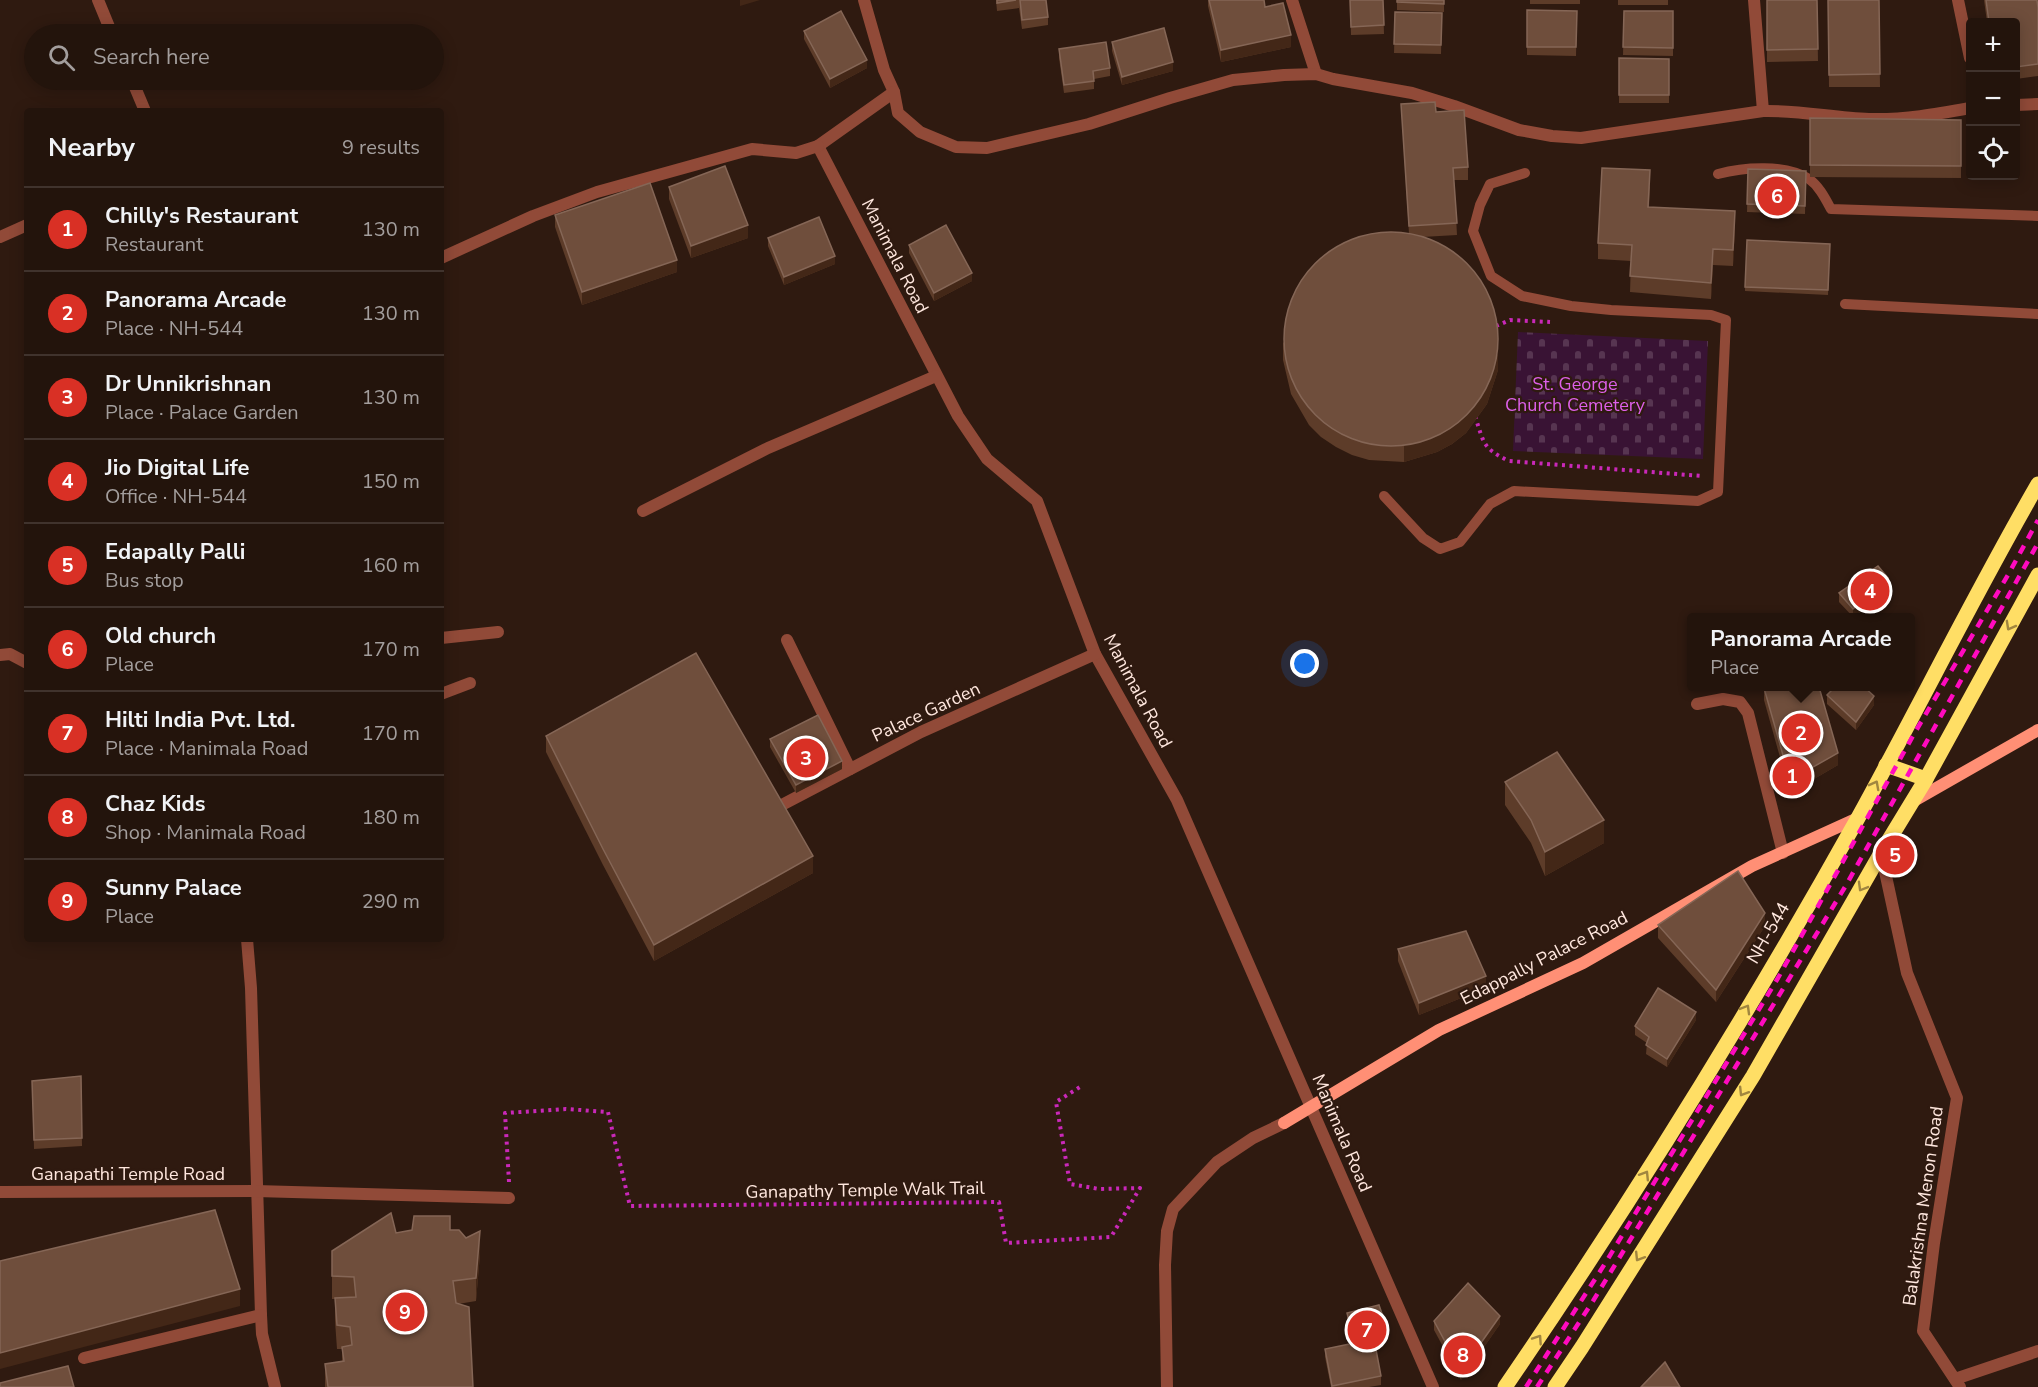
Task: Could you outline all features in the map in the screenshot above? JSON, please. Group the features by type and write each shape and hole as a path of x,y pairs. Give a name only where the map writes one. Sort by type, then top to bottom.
{"main road":[{"name":"NH-544","path":"1505,1387 1586,1269 1711,1070 1858,818 1992,563 2038,484"},
{"path":"1555,1387 1754,1076 1926,778 2038,574"},
{"path":"1886,765 1926,778"}],"street":[{"path":"98,0 108,24"},
{"path":"864,0 884,70 894,92 898,113 920,132 956,147 987,148 1089,124 1233,80 1284,75 1316,74 1412,93 1519,130 1581,138 1763,111 1788,110 1866,119 1900,120 1966,109"},
{"path":"1292,0 1316,74"},
{"path":"1754,0 1763,111"},
{"path":"1958,0 1966,36"},
{"path":"136,90 144,108"},
{"path":"444,257 533,216 597,192 752,150 796,153 818,146 894,92"},
{"path":"2020,105 2038,104"},
{"name":"Manimala Road","path":"818,146 958,416 987,459 1037,501 1095,654 1177,800 1433,1387"},
{"path":"0,237 24,226"},
{"path":"644,511 768,448 936,376"},
{"path":"444,638 498,632"},
{"path":"787,640 850,769"},
{"path":"0,655 10,654 24,661"},
{"name":"Palace Garden","path":"776,808 921,732 1095,654"},
{"path":"444,693 470,683"},
{"path":"1697,704 1723,699 1740,702 1748,713 1783,853"},
{"path":"1912,802 2038,730"},
{"name":"Edappally Palace Road","path":"1167,1387 1164,1265 1167,1231 1173,1209 1217,1162 1439,1029 1583,963 1752,866 1858,818"},
{"name":"Balakrishna Menon Road","path":"1881,853 1907,973 1957,1098 1934,1243 1923,1331 1957,1383"},
{"path":"247,942 251,988 262,1334 275,1387"},
{"name":"Ganapathi Temple Road","path":"0,1192 256,1191 509,1198"},
{"path":"84,1358 261,1315"},
{"path":"1957,1383 2038,1351"}],"lane":[{"path":"1718,174 1739,169 1778,169 1808,178 1820,189 1831,209 2038,216"},
{"path":"1384,496 1423,538 1440,549 1460,542 1490,504 1514,491 1698,501 1718,492 1726,320 1711,315 1570,306 1522,296 1491,276 1473,231 1480,205 1490,184 1525,173"},
{"path":"1845,304 2038,314"}],"path":[{"path":"1490,332 1497,324 1510,320 1558,323"},
{"path":"1474,412 1485,444 1492,453 1509,461 1719,477"},
{"name":"Ganapathy Temple Walk Trail","path":"509,1198 505,1113 566,1109 608,1112 630,1206 999,1202 1006,1244 1111,1237 1140,1188 1099,1189 1070,1184 1056,1102 1080,1086"}],"green space":[{"name":"St. George Church Cemetery","path":"1518,332 1708,341 1703,459 1513,451"}],"building":[{"path":"997,0 1016,0 997,3"},
{"path":"1020,0 1046,0 1048,17 1022,20"},
{"path":"1209,0 1264,0 1265,7 1283,3 1291,35 1221,50"},
{"path":"1350,0 1383,0 1384,25 1351,27"},
{"path":"1397,0 1444,0 1444,4 1397,2"},
{"path":"1767,0 1817,0 1818,49 1767,50"},
{"path":"1828,0 1879,0 1880,74 1829,75"},
{"path":"1986,0 2037,0 2038,64 2020,66 2020,18 1988,18"},
{"path":"1527,10 1577,11 1576,47 1527,47"},
{"path":"841,11 867,60 830,79 804,31"},
{"path":"1624,11 1673,11 1673,48 1623,47"},
{"path":"1395,12 1442,13 1441,45 1394,44"},
{"path":"1164,28 1173,62 1122,77 1112,42"},
{"path":"1106,42 1110,68 1093,71 1094,81 1064,85 1059,49"},
{"path":"1619,58 1669,59 1669,95 1619,95"},
{"path":"1435,102 1436,112 1464,110 1468,167 1453,168 1457,223 1409,226 1401,104"},
{"path":"1810,118 1961,120 1961,166 1810,165"},
{"path":"725,166 748,225 691,246 669,187"},
{"path":"1602,168 1650,170 1648,207 1735,211 1733,250 1713,249 1711,283 1630,276 1632,245 1598,243"},
{"path":"1748,169 1806,171 1805,206 1747,204"},
{"path":"650,183 677,260 582,292 555,215"},
{"path":"819,217 835,256 784,277 768,238"},
{"path":"946,225 972,273 934,293 909,245"},
{"path":"1391,232 1412,234 1432,240 1467,263 1490,298 1496,318 1498,339 1496,360 1490,380 1467,415 1432,438 1412,444 1391,446 1370,444 1350,438 1315,415 1292,380 1286,360 1284,339 1286,318 1292,298 1315,263 1350,240 1370,234"},
{"path":"1747,240 1830,244 1828,290 1745,287"},
{"path":"1878,566 1888,578 1853,609 1839,593"},
{"path":"696,653 813,856 654,945 546,736"},
{"path":"1765,691 1820,691 1838,753 1790,780"},
{"path":"1831,691 1868,691 1874,696 1856,722 1827,695"},
{"path":"818,715 842,761 796,785 770,739"},
{"path":"1557,752 1604,820 1545,852 1531,820 1505,782"},
{"path":"1738,871 1765,913 1716,990 1658,925"},
{"path":"1466,931 1486,976 1419,1003 1398,949"},
{"path":"1658,988 1696,1012 1667,1059 1646,1045 1649,1037 1635,1026"},
{"path":"81,1076 82,1138 34,1140 32,1081"},
{"path":"215,1210 240,1289 0,1353 0,1261"},
{"path":"391,1213 396,1233 412,1230 414,1216 450,1216 450,1230 459,1230 466,1238 480,1231 476,1278 453,1281 456,1303 469,1307 473,1387 328,1387 325,1364 344,1361 342,1347 352,1345 350,1327 337,1325 335,1298 356,1297 354,1277 332,1276 332,1251"},
{"path":"1468,1283 1500,1316 1461,1371 1434,1321"},
{"path":"1379,1305 1388,1331 1354,1340 1347,1313"},
{"path":"1374,1339 1381,1376 1332,1386 1325,1349"},
{"path":"1665,1362 1680,1387 1641,1387"},
{"path":"68,1366 74,1387 0,1387 0,1383"}],"railway":[{"path":"1526,1387 1606,1262 1778,978 1914,734 2038,520"},
{"path":"1537,1387 1593,1301 1845,887 2038,543"}],"place":[{"name":"Old church","path":"1777,196"},
{"name":"Jio Digital Life","path":"1870,591"},
{"name":"Panorama Arcade","path":"1801,733"},
{"name":"Dr Unnikrishnan","path":"806,758"},
{"name":"Chilly's Restaurant","path":"1792,776"},
{"name":"Edapally Palli","path":"1895,855"},
{"name":"Sunny Palace","path":"405,1312"},
{"name":"Hilti India Pvt. Ltd.","path":"1367,1330"},
{"name":"Chaz Kids","path":"1463,1355"}]}
